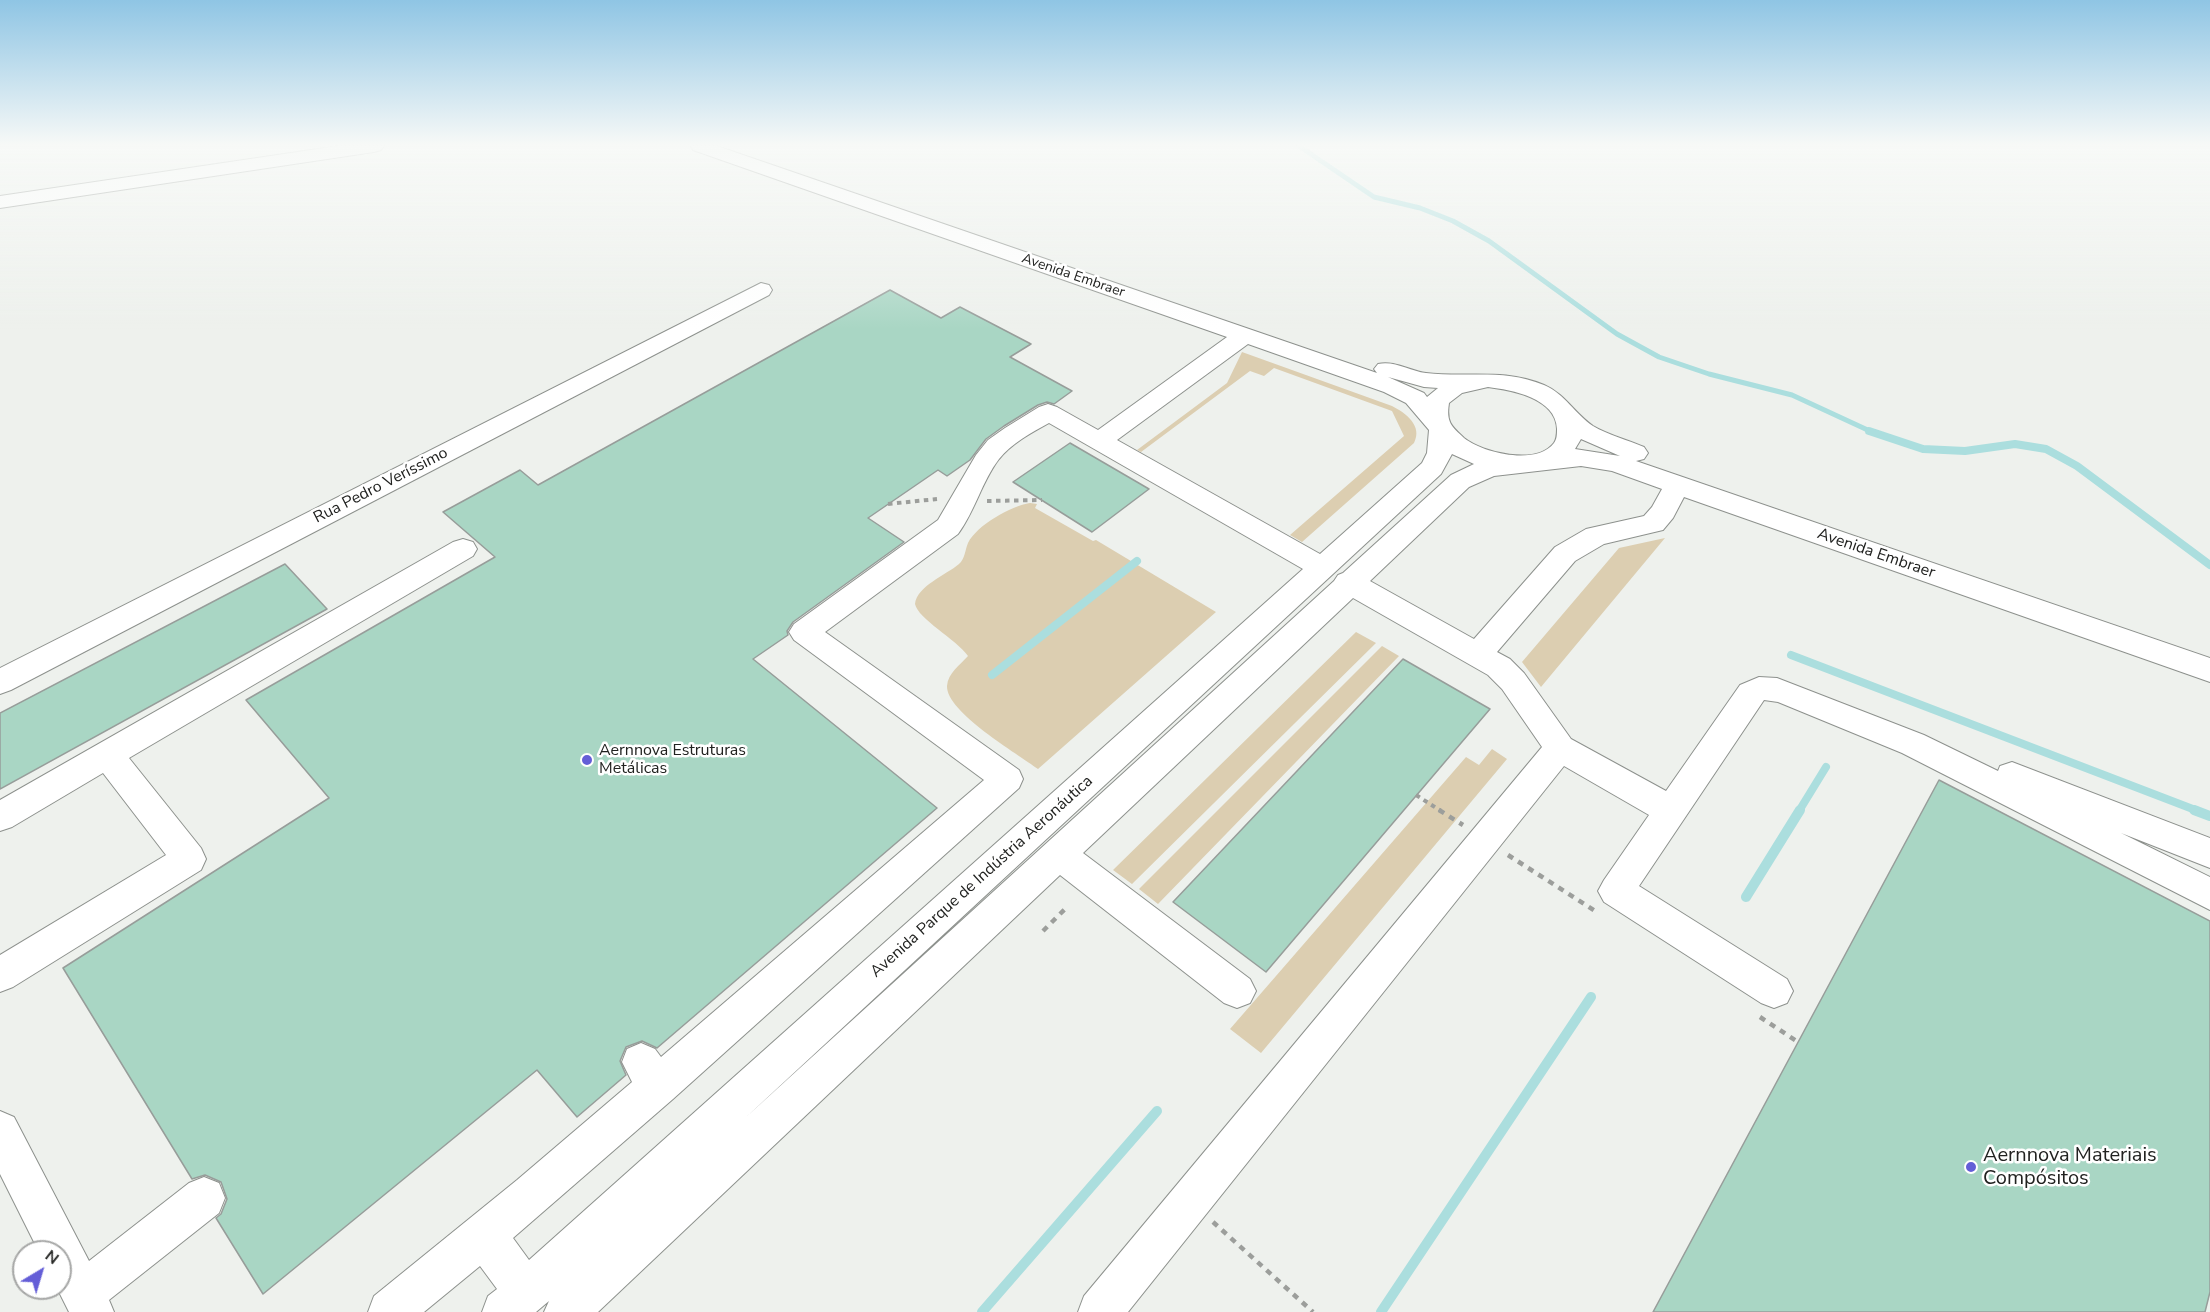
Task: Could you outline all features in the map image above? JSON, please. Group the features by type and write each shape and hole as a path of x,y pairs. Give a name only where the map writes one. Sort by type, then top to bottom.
{"street":[{"name":"Avenida Embraer","path":"875,207 1400,390 1423,405 1437,427"},
{"name":"Avenida Embraer","path":"914,207 1410,377 1437,382 1468,382"},
{"name":"Rua Pedro Veríssimo","path":"0,682 761,290"},
{"path":"1099,441 1244,336"},
{"path":"1499,381 1532,389 1550,398 1563,411 1570,424 1570,436 1565,447 1554,456 1531,463 1485,460 1466,453 1450,443 1437,427 1435,404 1450,388 1468,382 1499,381"},
{"name":"Avenida Embraer","path":"1563,411 1584,431 1609,443 2210,652"},
{"path":"390,1312 532,1195 650,1073 1007,779 804,632 940,535 958,515 984,461 996,447 1048,412 1478,654 1506,672 1560,748 1670,810"},
{"name":"Avenida Parque de Indústria Aeronáutica","path":"566,1312 1058,853 1335,575 1432,468 1440,453 1437,427"},
{"name":"Avenida Embraer","path":"1531,463 1571,457 1603,460 2210,670"},
{"name":"Avenida Parque de Indústria Aeronáutica","path":"515,1302 1335,575 1460,481 1489,468 1531,463"},
{"path":"1478,654 1565,554 1579,543 1596,536 1653,524 1663,513 1677,485"},
{"path":"0,817 463,549"},
{"path":"1774,991 1616,891 1751,693 1757,689 1776,689 2007,773 2210,853"},
{"path":"1856,719 1913,744 2109,856 2210,894"},
{"path":"1100,1312 1560,748"},
{"path":"0,975 189,859 108,756"},
{"path":"1058,853 1237,992"},
{"path":"0,1131 87,1303 204,1198"},
{"path":"494,1249 515,1302"}],"path":[{"path":"888,504 941,498"},
{"path":"980,501 1042,501"},
{"path":"1416,795 1469,829"},
{"path":"1042,931 1067,907"},
{"path":"1190,1202 1313,1312"}],"shaded area":[{"path":"1242,352 1392,406 1403,412 1415,426 1414,443 1302,542 1290,535 1404,436 1392,411 1274,368 1264,376 1250,371 1141,452 1137,450 1227,383"},
{"path":"1030,503 1037,504 1035,508 1093,541 1096,540 1216,612 1038,769 985,732 958,708 947,686 950,677 968,656 930,623 915,604 926,586 961,562 972,536 1004,512"},
{"path":"1665,538 1541,687 1522,662 1619,548"},
{"path":"1356,632 1376,643 1132,884 1113,870"},
{"path":"1382,646 1399,656 1158,904 1139,889"},
{"path":"1492,749 1507,759 1261,1053 1230,1029 1466,757 1479,765"}],"building":[{"name":"Aernnova Estruturas Metálicas","path":"890,290 941,318 960,307 1031,344 1010,357 1072,391 1054,404 1047,402 1038,405 1004,426 986,439 970,460 947,476 938,470 868,518 904,542 793,622 787,631 788,635 753,659 937,808 657,1048 642,1041 626,1047 620,1061 626,1075 577,1117 537,1070 263,1294 216,1218 221,1214 227,1199 221,1182 205,1175 192,1179 63,968 329,798 246,700 495,557 443,512 520,470 538,485"},
{"path":"1070,443 1149,489 1092,532 1013,482"},
{"path":"285,564 327,609 0,789 0,713"},
{"path":"1403,659 1490,709 1266,972 1173,902"},
{"name":"Aernnova Materiais Compósitos","path":"1939,780 2210,921 2210,1292 2205,1312 1653,1312"}],"waterway":[{"path":"1417,207 1453,221 1489,241 1617,334 1659,357 1709,374 1792,395 1872,432"},
{"path":"1872,432 1923,449 1965,451 2015,444 2046,449 2077,466 2210,565"},
{"path":"992,675 1137,561"},
{"path":"1791,655 2198,811"},
{"path":"1799,811 1826,767"},
{"path":"1746,897 1800,810"},
{"path":"2194,810 2210,816"},
{"path":"1381,1312 1591,997"},
{"path":"982,1312 1157,1111"}],"place":[{"name":"Aernnova Estruturas Metálicas","path":"587,760"},
{"name":"Aernnova Materiais Compósitos","path":"1971,1167"}]}
